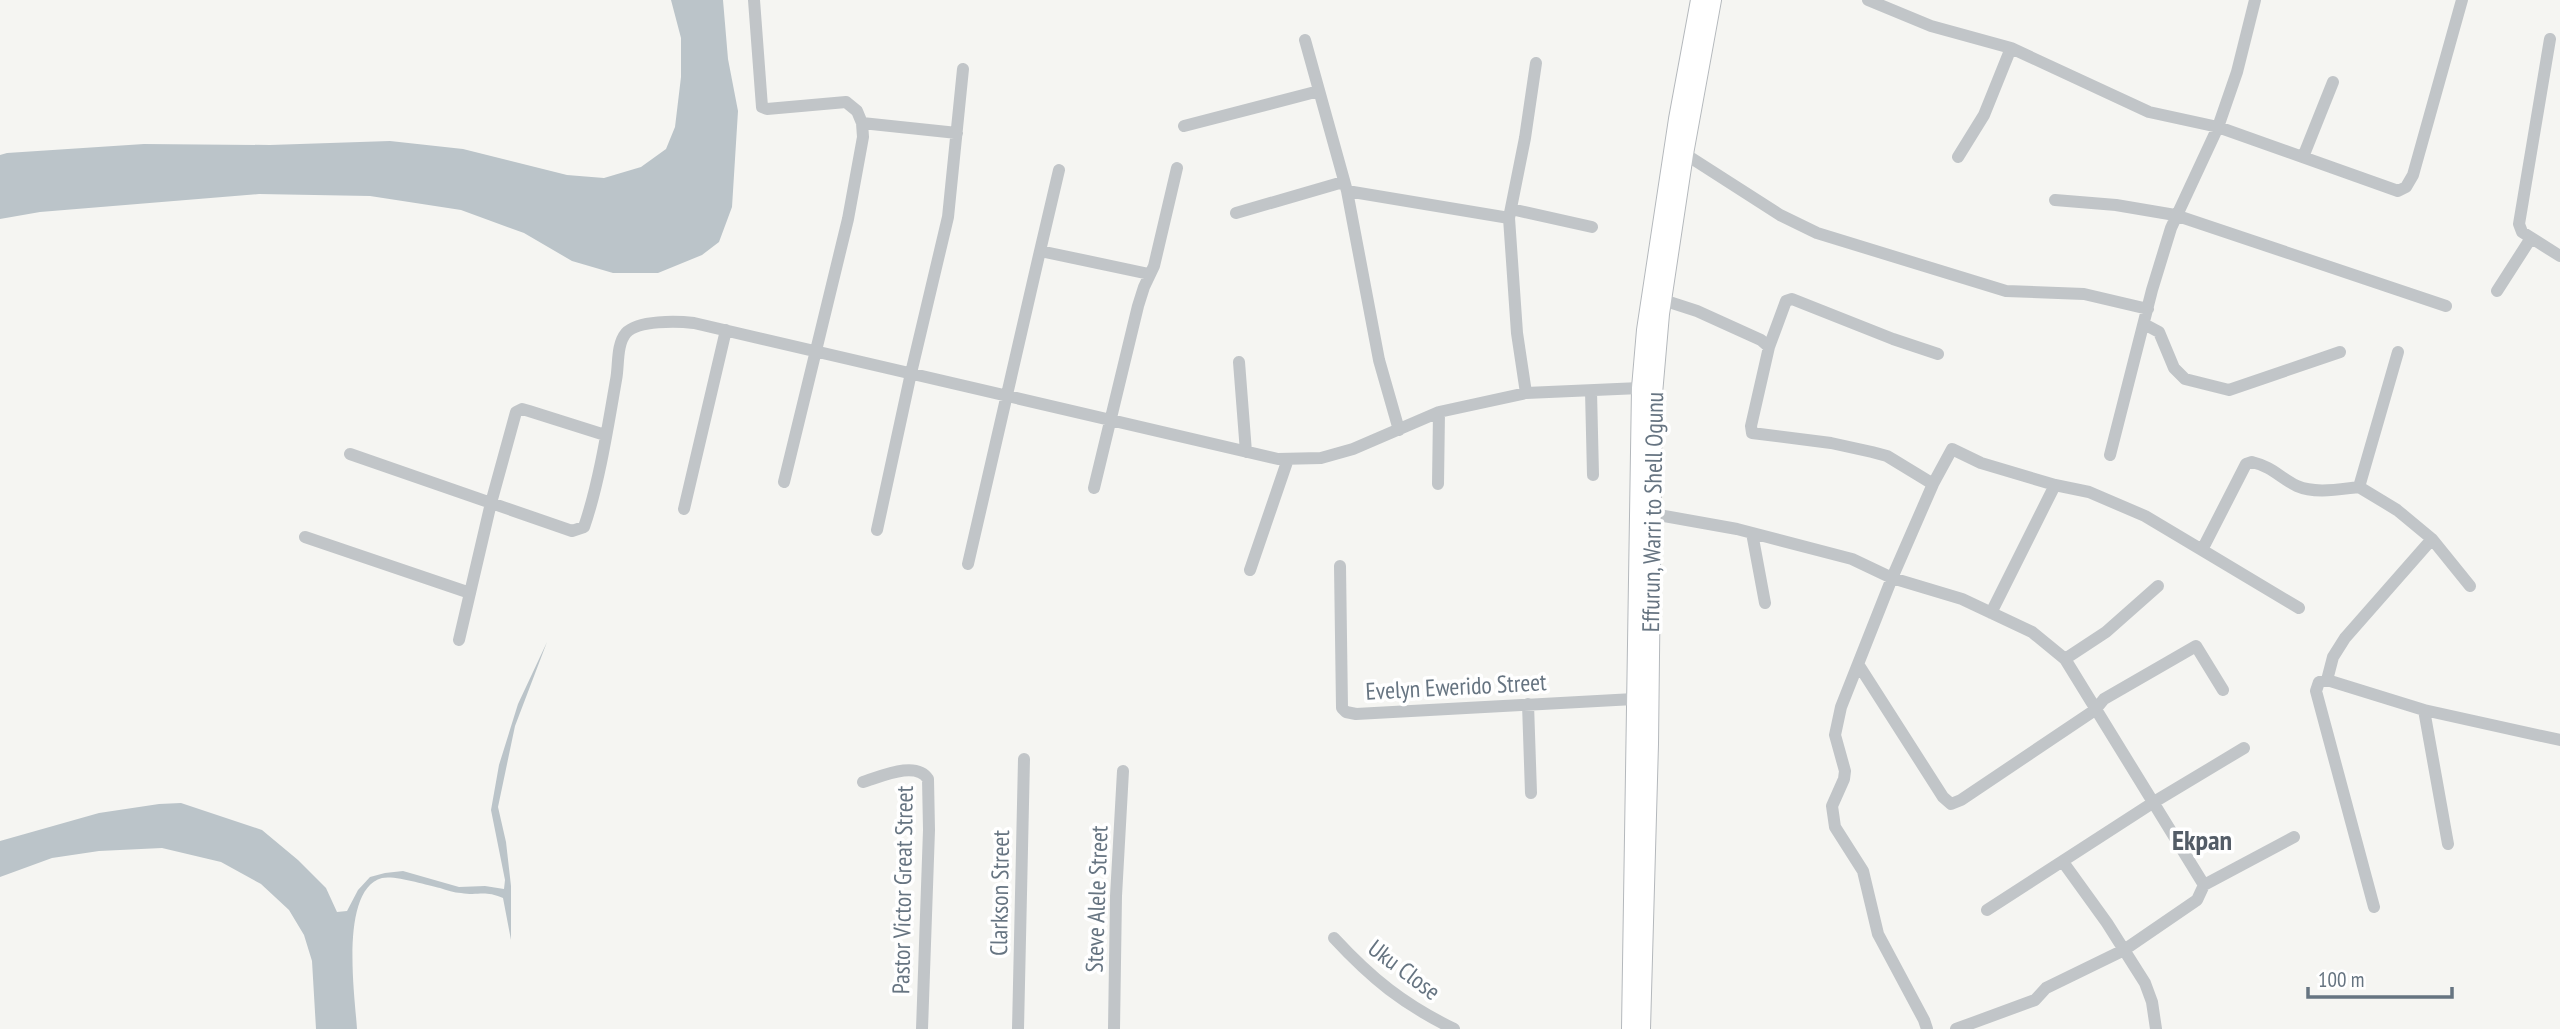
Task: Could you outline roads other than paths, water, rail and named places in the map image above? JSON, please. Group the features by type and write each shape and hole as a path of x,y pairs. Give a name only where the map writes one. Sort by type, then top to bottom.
{"main road":[{"name":"Effurun, Warri to Shell Ogunu","path":"1642,1029 1641,744 1634,699 1640,388 1645,330 1677,119 1699,0"},
{"name":"Effurun, Warri to Shell Ogunu","path":"1630,1029 1653,514 1654,394 1663,300 1685,154 1713,0"}],"street":[{"path":"754,0 762,107 767,109 846,102 857,111 863,123 863,137 848,219 784,482"},
{"path":"1868,0 1931,26 2011,48 2149,112 2218,127 2398,191 2406,187 2413,175 2462,0"},
{"path":"2110,455 2175,215 2218,127 2237,72 2255,0"},
{"path":"2550,39 2519,224 2522,232 2560,257"},
{"path":"1305,40 1345,187 1379,360 1399,430"},
{"path":"1958,157 1984,115 2011,48"},
{"path":"1526,393 1517,333 1510,214 1536,63"},
{"path":"877,530 948,217 963,69"},
{"path":"2304,158 2333,82"},
{"path":"1184,126 1319,91"},
{"path":"863,123 957,133"},
{"path":"1685,154 1780,215 1817,233 2006,291 2084,294 2148,309"},
{"path":"1094,488 1138,306 1154,266 1177,168"},
{"path":"968,564 1059,170"},
{"path":"1237,213 1345,187 1592,227"},
{"path":"2055,200 2116,205 2175,215 2446,306"},
{"path":"2497,291 2531,238"},
{"path":"1040,251 1149,274"},
{"path":"1933,484 1887,456 1831,443 1752,433 1751,426 1769,347 1787,301 1792,299 1893,340 1938,354"},
{"path":"1663,300 1697,311 1761,340 1769,347"},
{"path":"350,454 572,531 580,530 586,521 605,435 617,377 620,344 627,332 649,324 677,321 815,350 1278,459 1321,458 1353,449 1439,412 1526,393 1640,388"},
{"path":"2144,324 2159,332 2174,368 2185,379 2229,390 2340,352"},
{"path":"684,509 726,330"},
{"path":"2359,487 2398,352"},
{"path":"1239,362 1246,452"},
{"path":"1591,391 1593,475"},
{"path":"459,640 513,416 519,410 529,411 605,435"},
{"path":"1438,484 1439,412"},
{"path":"1927,1029 1878,934 1863,871 1843,842 1833,818 1832,806 1844,779 1835,735 1841,707 1892,578 1933,484 1952,449 1981,463 2054,485 2090,492 2145,516 2299,608"},
{"path":"1250,570 1287,459"},
{"path":"2202,550 2246,464 2252,462 2277,472 2306,490 2359,487 2398,510 2432,539 2470,586"},
{"path":"1991,613 2054,485"},
{"path":"1653,514 1752,533 1852,559 1892,578 1962,599 2032,632 2065,659 2204,884"},
{"path":"1752,533 1765,603"},
{"path":"305,537 470,593"},
{"path":"2327,680 2333,657 2345,638 2432,539"},
{"name":"Evelyn Ewerido Street","path":"1340,566 1342,708 1346,712 1356,714 1634,699"},
{"path":"2065,659 2106,632 2158,586"},
{"path":"1858,664 1943,797 1951,804 1961,800 2095,710 2104,699 2196,646 2223,690"},
{"path":"2374,907 2316,691 2319,682 2327,680 2424,710 2560,740"},
{"path":"1528,704 1531,793"},
{"path":"2424,710 2448,844"},
{"path":"1987,910 2154,802 2244,748"},
{"name":"Clarkson Street","path":"1018,1029 1024,759"},
{"name":"Pastor Victor Great Street","path":"863,782 900,771 917,770 928,779 929,830 922,1029"},
{"name":"Steve Alele Street","path":"1114,1029 1116,896 1123,771"},
{"path":"1956,1029 2035,1000 2046,988 2124,950 2197,900 2204,884 2294,837"},
{"path":"2063,862 2145,982 2152,1002 2156,1029"},
{"name":"Uku Close","path":"1334,938 1367,973 1418,1012 1454,1029"}],"district":[{"name":"Ekpan","path":"2202,840"}]}
